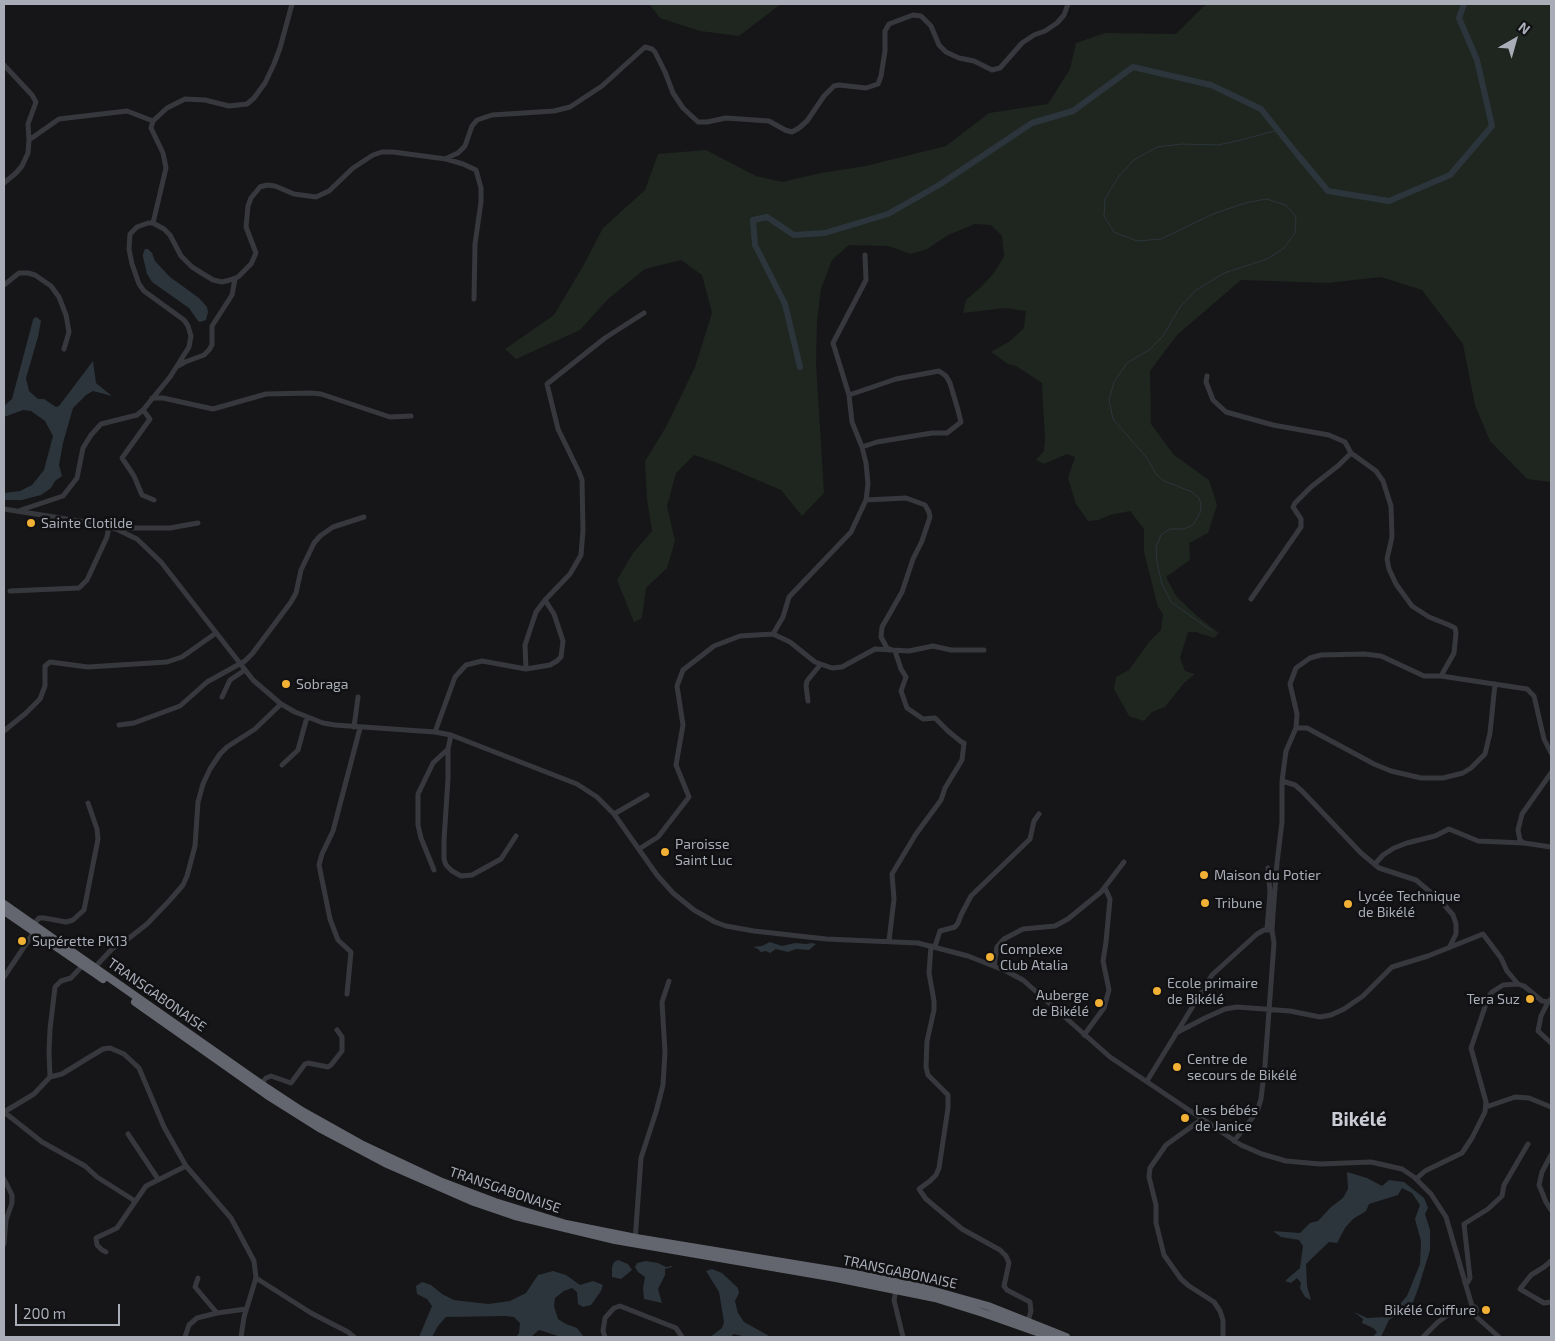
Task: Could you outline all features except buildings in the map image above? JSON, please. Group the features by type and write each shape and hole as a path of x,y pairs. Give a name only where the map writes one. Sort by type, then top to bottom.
{"highway":[{"name":"TRANSGABONAISE","path":"4,904 82,966 279,1103 355,1148 438,1187 515,1216 565,1229 855,1274 906,1284 978,1303 1066,1337"},
{"name":"TRANSGABONAISE","path":"4,911 94,967 307,1114 356,1141 442,1182 495,1202 566,1224 635,1240 935,1298 1051,1337"}],"street":[{"path":"153,223 166,168 163,153 152,128 153,121 167,108 185,99 229,106 247,104 265,83 274,64 292,4"},
{"path":"446,159 458,153 465,146 472,126 477,120 492,116 554,111 570,107 602,86 645,47 652,49 657,55 673,93 683,108 698,122 726,118 769,121 792,132 807,121 824,96 834,86 866,88 878,84 885,51 885,31 889,24 912,15 921,16 928,21 938,45 946,52 959,58 974,61 992,70 1000,68 1022,43 1034,35 1045,32 1061,19 1068,4"},
{"path":"4,64 35,98 36,102 28,124 30,140 22,166 4,183"},
{"path":"30,140 59,119 127,111 153,121"},
{"path":"18,511 63,496 77,478 83,448 91,435 101,424 137,415 143,410 189,347 191,336 184,320 144,290 137,277 129,249 130,234 143,224 153,223 164,229 170,235 181,256 199,272 213,280 222,282 235,279 251,264 256,253 246,227 248,206 251,198 260,187 275,186 294,194 316,197 329,191 353,168 373,155 382,152 446,159 464,164 476,170 480,188 481,202 475,244 474,299"},
{"path":"774,634 783,617 789,596 852,532 866,500 868,470 862,447 852,422 849,395 833,343 866,280 866,255"},
{"path":"4,285 19,273 28,273 36,275 51,286 59,297 66,316 69,332 64,350"},
{"path":"176,367 204,355 209,350 212,345 212,326 232,295 235,279"},
{"path":"526,669 525,645 536,612 578,563 583,546 582,480 558,429 547,384 605,338 644,313"},
{"path":"849,395 896,379 939,371 946,376 950,383 958,410 961,422 947,433 932,433 877,442 862,447"},
{"path":"1207,376 1206,382 1213,400 1226,412 1273,425 1329,435 1345,442 1351,453 1376,472 1383,481 1392,506 1392,524 1387,564 1396,584 1416,609 1455,628 1454,653 1441,676"},
{"path":"152,398 163,398 213,409 266,394 311,393 321,394 390,417 410,416"},
{"path":"143,410 150,419 122,458 134,476 142,494 154,500"},
{"path":"1251,599 1301,527 1301,519 1293,507 1295,503 1351,453"},
{"path":"866,500 906,498 925,505 930,512 922,541 913,559 902,592 880,634 882,641 888,648 895,651 901,669 906,676 901,691 907,708 917,713 923,719 935,718 948,731 965,742 962,760 940,800 916,834 892,874 894,904 889,941"},
{"path":"4,509 74,519 122,531 137,539 154,554 193,601 244,670 261,688 281,704 307,718 329,724 360,728 435,732 451,735 568,780 596,797 614,814 657,875 673,893 699,913 726,926 826,939 918,943 968,956 1023,980 1110,1057 1147,1080 1234,1141 1262,1154 1279,1159 1320,1164 1360,1162 1382,1164 1402,1170 1416,1179 1431,1194 1446,1217 1472,1310 1499,1337"},
{"path":"119,726 134,724 180,706 207,682 240,664 252,654 291,602 296,593 301,570 314,543 332,527 364,517"},
{"path":"122,531 125,528 170,528 198,522"},
{"path":"10,591 78,588 87,580 107,537 109,527"},
{"path":"435,732 450,688 455,677 463,667 472,662 482,661 526,669 550,665 557,661 563,649 563,641 554,614 545,600"},
{"path":"4,731 26,713 40,698 45,686 45,666 50,662 88,667 167,662 182,657 216,633"},
{"path":"639,849 658,837 689,797 676,765 683,725 677,686 683,670 714,646 740,636 774,634 790,642 820,665 832,668 842,667 875,649 909,651 933,646 950,650 984,650"},
{"path":"1270,930 1282,822 1282,782 1286,751 1296,728 1297,714 1290,684 1296,668 1310,658 1333,654 1381,656 1424,676 1441,676 1523,688 1531,691 1538,704 1544,739 1551,753"},
{"path":"808,701 806,681 820,665"},
{"path":"222,697 230,680 244,670"},
{"path":"1296,728 1307,728 1374,764 1392,771 1421,778 1443,778 1463,773 1483,758 1489,738 1495,684"},
{"path":"354,727 358,697"},
{"path":"94,967 112,949 147,924 183,884 195,846 198,802 210,768 220,754 255,728 281,704"},
{"path":"282,764 298,750 307,718"},
{"path":"347,994 351,952 338,940 330,919 319,866 322,854 333,831 360,728"},
{"path":"451,735 448,749 444,840 444,860 446,865 461,876 472,875 501,860 516,836"},
{"path":"434,870 421,838 418,825 418,794 433,763 448,749"},
{"path":"1524,843 1518,835 1522,814 1551,773"},
{"path":"1282,782 1295,786 1302,791 1361,853 1375,864 1390,872 1416,880 1441,902 1453,915 1456,924 1456,934 1448,948"},
{"path":"614,814 647,795"},
{"path":"4,977 40,918 66,922 73,920 84,910 98,839 97,829 88,803"},
{"path":"1028,1321 1031,1311 1030,1302 1004,1286 1009,1263 1006,1256 1000,1250 962,1229 926,1199 919,1189 930,1182 939,1168 948,1108 948,1095 928,1075 926,1067 927,1041 934,1010 928,973 933,946 940,931 955,928 958,924 960,915 970,896 1030,840 1034,821 1039,814"},
{"path":"1375,864 1394,848 1449,830 1478,841 1524,843 1551,847"},
{"path":"994,966 997,947 1004,939 1023,929 1054,926 1061,923 1083,908 1105,888 1124,862"},
{"path":"1234,1141 1256,1112 1261,1099 1266,1065 1274,943 1270,930 1268,868"},
{"path":"1084,1035 1104,1008 1109,990 1102,960 1106,942 1110,899 1105,888"},
{"path":"1147,1080 1212,975 1252,937 1261,931 1270,930"},
{"path":"1176,1033 1204,1018 1237,1007 1300,1012 1320,1016 1331,1015 1363,996 1392,967 1483,934 1501,958 1507,971 1518,984 1528,989 1538,999 1550,1001 1541,1016 1538,1031 1551,1043"},
{"path":"50,1077 50,1029 55,987 71,978 82,966"},
{"path":"635,1240 641,1158 663,1085 665,1052 662,1002 669,981"},
{"path":"1416,1179 1425,1171 1462,1153 1472,1138 1486,1107 1471,1048 1488,998 1492,992 1503,985 1518,984"},
{"path":"261,1084 266,1078 271,1076 291,1083 308,1063 328,1068 342,1051 342,1037 337,1030"},
{"path":"135,1201 97,1177 86,1166 42,1142 4,1112 34,1094 50,1077 62,1074 103,1050 110,1048 124,1054 139,1068 164,1127 186,1166 231,1218 254,1261 256,1278 246,1309 242,1337"},
{"path":"1486,1107 1515,1098 1529,1098 1551,1107"},
{"path":"1202,1119 1166,1145 1150,1168 1149,1177 1156,1205 1156,1223 1164,1255 1189,1286 1214,1302 1223,1320 1224,1337"},
{"path":"128,1134 158,1179"},
{"path":"1465,1283 1470,1278 1464,1224 1488,1209 1502,1196 1504,1185 1528,1144"},
{"path":"1551,1155 1542,1172 1539,1185 1551,1210"},
{"path":"106,1252 97,1245 96,1238 117,1228 146,1186 186,1166"},
{"path":"4,1179 12,1195 12,1203 6,1220 4,1244"},
{"path":"1551,1260 1544,1268 1531,1274 1520,1289 1544,1303 1551,1302"},
{"path":"198,1278 195,1287 217,1313"},
{"path":"256,1278 311,1313 354,1337"},
{"path":"896,1290 894,1300 903,1337"},
{"path":"605,1337 603,1331 605,1318 614,1308 620,1306 676,1328 682,1337"},
{"path":"185,1337 189,1326 197,1318 246,1309"},
{"path":"1423,1337 1448,1315 1472,1310"}],"shaded area":[{"path":"649,4 781,4 739,36 700,31 660,18"},
{"path":"1209,4 1551,4 1551,482 1527,479 1490,441 1475,405 1463,344 1422,290 1381,277 1328,283 1241,280 1177,335 1150,371 1151,424 1174,455 1209,480 1217,505 1208,533 1189,543 1190,560 1166,577 1176,596 1219,633 1214,638 1196,632 1188,632 1180,658 1185,671 1195,674 1184,683 1165,707 1152,712 1144,721 1129,716 1114,689 1116,677 1129,670 1149,642 1161,630 1163,614 1158,607 1144,552 1144,529 1130,511 1088,521 1076,504 1068,478 1075,457 1067,454 1044,464 1036,460 1044,451 1045,440 1042,383 991,352 1010,341 1024,328 1026,311 1005,308 963,313 966,300 994,273 1004,256 1002,236 991,225 975,224 948,235 927,249 911,254 888,246 849,245 832,260 821,289 817,321 816,364 824,493 802,516 781,490 694,455 676,473 667,506 675,541 667,568 646,588 642,618 634,622 617,580 633,553 652,531 647,499 645,461 666,427 695,367 712,313 702,275 681,260 645,269 608,299 580,330 516,359 505,349 554,315 603,228 645,190 658,154 706,150 756,176 782,182 821,173 866,166 946,146 989,113 1048,104 1070,69 1076,43 1105,33 1176,34 1204,6"},
{"path":"145,249 152,253 155,261 170,277 199,298 207,307 206,320 198,321 189,308 152,282 147,274 143,257"},
{"path":"37,317 41,321 26,378 29,391 38,399 44,399 56,407 59,406 93,361 96,383 112,396 93,391 73,408 59,465 62,476 55,481 51,488 41,495 22,500 4,500 4,493 20,491 32,485 44,470 53,436 45,421 31,411 23,410 4,417 4,406 12,399 33,320"},
{"path":"770,942 782,946 795,943 816,944 809,950 796,949 788,952 776,949 770,953 766,951 761,952 753,947 762,946"},
{"path":"1347,1172 1367,1178 1382,1186 1389,1180 1404,1182 1424,1198 1428,1208 1425,1214 1430,1230 1430,1250 1419,1286 1412,1305 1389,1320 1381,1337 1373,1337 1377,1332 1362,1323 1363,1319 1354,1312 1367,1318 1385,1317 1392,1313 1407,1296 1420,1264 1421,1241 1415,1219 1420,1205 1412,1193 1402,1188 1398,1195 1369,1204 1366,1211 1353,1219 1345,1228 1337,1243 1329,1242 1306,1264 1307,1286 1311,1300 1305,1297 1300,1288 1301,1283 1297,1278 1291,1283 1285,1281 1300,1268 1303,1246 1299,1240 1281,1237 1273,1231 1300,1233 1310,1223 1318,1221 1331,1207 1343,1198 1348,1189"},
{"path":"618,1260 628,1264 632,1270 621,1279 612,1277 612,1267 614,1262"},
{"path":"646,1261 658,1263 666,1267 672,1266 665,1269 665,1275 658,1289 662,1303 644,1299 645,1277 635,1267 637,1263"},
{"path":"712,1269 722,1273 738,1288 739,1293 735,1301 738,1313 744,1322 771,1337 746,1337 734,1334 730,1337 710,1337 722,1328 724,1322 719,1292 706,1271"},
{"path":"553,1271 566,1275 580,1285 593,1281 603,1285 591,1305 583,1307 578,1304 577,1292 572,1288 555,1298 554,1306 558,1319 577,1328 584,1337 561,1337 539,1330 531,1337 516,1337 519,1333 520,1323 514,1317 505,1316 446,1317 432,1337 419,1337 432,1306 427,1299 417,1294 416,1286 422,1282 431,1285 442,1294 454,1300 488,1304 510,1301 526,1293 538,1275"}],"waterway":[{"path":"800,367 785,304 755,245 753,220 767,217 794,235 825,233 888,214 939,185 1032,123 1073,111 1133,67 1211,85 1261,109 1328,191 1389,201 1450,175 1492,126 1477,60 1459,18 1464,4"},
{"path":"1212,631 1171,602 1162,584 1157,562 1156,547 1161,535 1170,529 1184,529 1193,525 1200,513 1201,504 1199,498 1192,492 1164,481 1156,474 1147,458 1113,419 1109,400 1114,382 1127,363 1149,350 1163,336 1180,307 1196,290 1224,273 1267,259 1284,248 1295,233 1296,217 1286,205 1266,199 1245,203 1213,214 1161,239 1137,241 1114,232 1104,216 1105,199 1119,176 1134,160 1157,147 1182,144 1218,145 1278,130"}],"place":[{"name":"Sainte Clotilde","path":"31,523"},
{"name":"Sobraga","path":"286,684"},
{"name":"Paroisse Saint Luc","path":"665,852"},
{"name":"Maison du Potier","path":"1204,875"},
{"name":"Tribune","path":"1205,903"},
{"name":"Lycée Technique de Bikélé","path":"1348,904"},
{"name":"Supérette PK13","path":"22,941"},
{"name":"Complexe Club Atalia","path":"990,957"},
{"name":"Ecole primaire de Bikélé","path":"1157,991"},
{"name":"Tera Suz","path":"1530,999"},
{"name":"Auberge de Bikélé","path":"1099,1003"},
{"name":"Centre de secours de Bikélé","path":"1177,1067"},
{"name":"Les bébés de Janice","path":"1185,1118"},
{"name":"Bikélé Coiffure","path":"1486,1310"}],"district":[{"name":"Bikélé","path":"1359,1120"}]}
